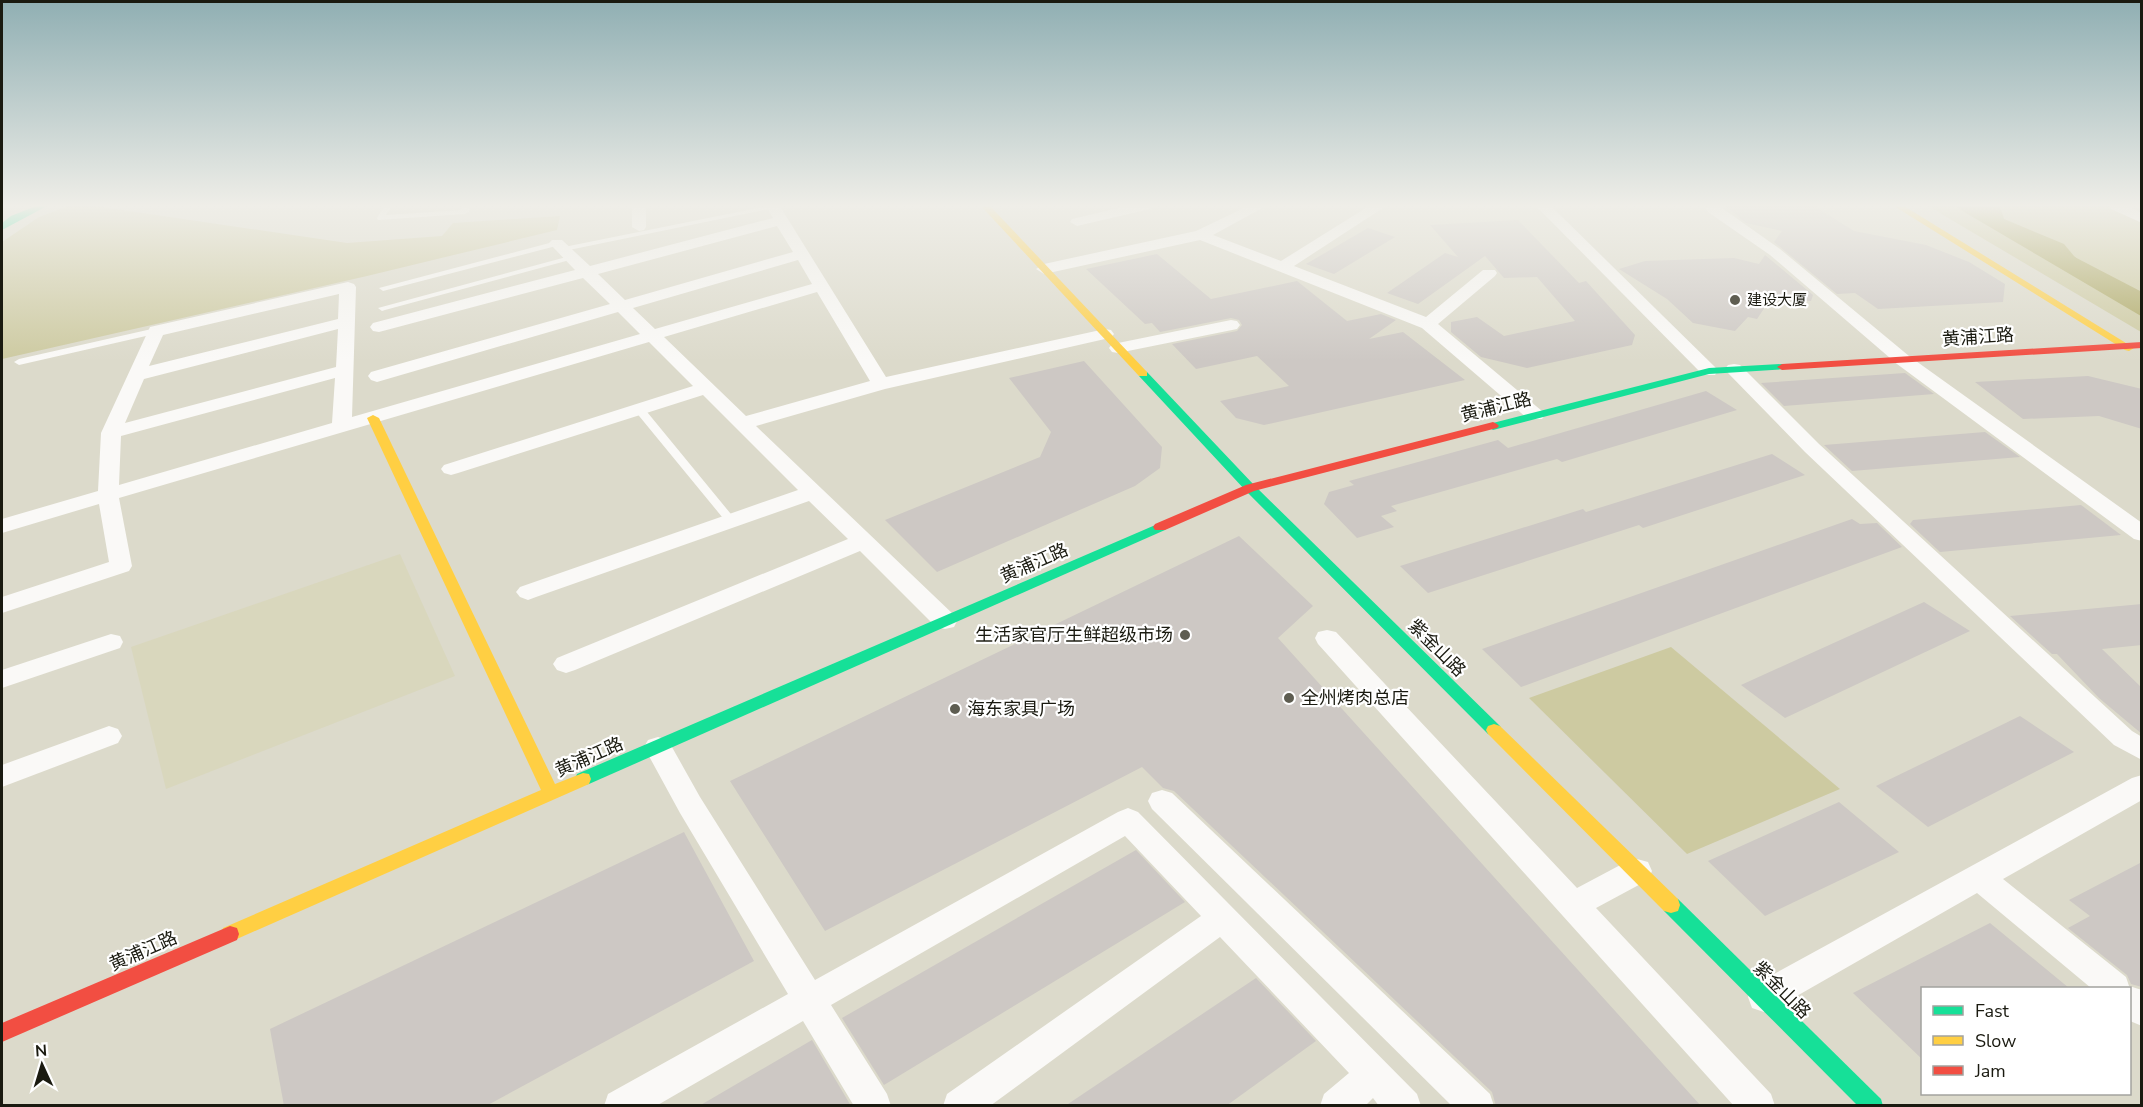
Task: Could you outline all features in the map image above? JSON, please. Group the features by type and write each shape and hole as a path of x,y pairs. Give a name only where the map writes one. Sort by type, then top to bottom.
{"street":[{"path":"573,258 945,621"},
{"path":"380,327 588,272 633,258"},
{"path":"377,376 789,258"},
{"path":"804,258 881,384"},
{"name":"紫金山路","path":"1033,258 1250,488 1873,1106"},
{"path":"1044,269 1098,258"},
{"path":"1258,258 1428,324 1535,415"},
{"path":"1282,267 1297,258"},
{"path":"1595,258 1709,371"},
{"path":"1782,258 1903,360 2142,534"},
{"path":"1982,258 2142,356"},
{"path":"1428,324 1489,273"},
{"path":"2,526 821,286"},
{"path":"2,605 121,566 108,495 111,433 156,331 348,287 342,427"},
{"path":"136,375 346,322"},
{"path":"1118,348 1231,325"},
{"path":"744,423 881,384 1105,334"},
{"name":"黄浦江路","path":"2,1033 1250,488 1709,371 2142,345"},
{"path":"1734,369 1820,456 2122,738 2142,750"},
{"path":"111,433 344,370"},
{"path":"451,469 707,387"},
{"path":"373,418 551,793"},
{"path":"528,592 814,492"},
{"path":"566,664 864,541"},
{"path":"1327,638 1758,1106"},
{"path":"2,679 111,642"},
{"path":"2,776 109,736"},
{"path":"658,747 690,805 874,1106"},
{"path":"1764,997 2142,786"},
{"path":"1162,801 1476,1106"},
{"path":"621,1106 1128,820 1404,1106"},
{"path":"1573,905 1637,871"},
{"path":"1979,877 2113,987"},
{"path":"960,1106 1222,918"},
{"path":"1337,1106 1374,1075"}],"lane":[{"path":"382,288 528,258"},
{"path":"382,308 541,258"},
{"path":"20,362 156,331"},
{"path":"639,409 731,521"}],"shaded area":[{"path":"2,258 443,258 367,276 2,359"},
{"path":"2015,258 2141,258 2141,332"},
{"path":"2042,258 2076,258 2091,272 2141,297 2141,316"},
{"path":"400,554 455,676 166,789 131,647"},
{"path":"1671,647 1840,789 1687,854 1529,698"}],"building":[{"path":"1140,258 1161,258 1211,299 1297,281 1347,321 1381,314 1396,320 1369,339 1403,332 1465,380 1264,425 1236,418 1220,401 1289,386 1257,356 1196,369 1172,344 1237,331 1242,325 1239,320 1231,318 1160,332 1152,323 1145,324 1086,269"},
{"path":"1317,258 1361,258 1334,274 1306,264"},
{"path":"1438,258 1483,258 1418,304 1387,293"},
{"path":"1486,258 1554,258 1579,283 1586,281 1635,335 1632,345 1527,368 1481,357 1451,332 1451,322 1477,317 1504,336 1575,321 1537,277 1504,278"},
{"path":"1734,258 1759,264 1763,258 1768,258 1813,295 1811,301 1769,301 1757,319 1748,317 1735,331 1693,323 1667,299 1619,269 1645,261"},
{"path":"1793,258 1958,258 2005,284 2003,302 1878,309 1855,293 1837,294"},
{"path":"1084,361 1162,447 1160,468 1135,486 937,572 885,520 1040,457 1051,432 1009,378"},
{"path":"1905,373 1934,394 1784,406 1761,383"},
{"path":"2088,376 2142,389 2142,429 2099,416 2023,419 1975,382"},
{"path":"1706,391 1737,410 1562,462 1557,459 1391,506 1397,511 1381,516 1394,527 1357,538 1324,504 1329,492 1354,485 1349,481 1498,440 1508,448"},
{"path":"1985,432 2020,457 1852,471 1824,445"},
{"path":"1772,454 1805,475 1643,528 1639,525 1428,593 1400,566 1583,509 1586,512"},
{"path":"2081,505 2121,535 1940,552 1910,524 1913,520"},
{"path":"1852,519 1860,524 1877,523 1902,547 1521,687 1482,649"},
{"path":"1239,536 1313,606 1278,638 1701,1106 1496,1106 1492,1092 1174,791 1163,788 1142,767 825,931 730,781"},
{"path":"1924,602 1970,631 1785,718 1741,685"},
{"path":"2142,604 2142,645 2102,649 2142,688 2142,734 2099,698 2057,654 2052,654 2010,616"},
{"path":"2020,716 2074,752 1928,827 1876,786"},
{"path":"1839,802 1899,852 1765,916 1708,861"},
{"path":"684,832 754,961 486,1106 284,1106 270,1029"},
{"path":"1136,850 1185,902 884,1085 842,1018"},
{"path":"2142,862 2142,987 2131,984 2127,975 2068,928 2090,916 2069,900"},
{"path":"1990,923 2068,987 1921,987 1921,1058 1853,993"},
{"path":"1256,978 1316,1041 1226,1106 1065,1106"},
{"path":"812,1040 851,1106 699,1106"}],"waterway":[{"path":"2066,258 2142,300"}],"traffic: fast":[{"path":"1493,426 1709,371 1782,367"},
{"path":"1143,374 1250,488 1494,730"},
{"path":"583,779 1160,527"},
{"path":"1671,905 1873,1106"}],"traffic: slow":[{"path":"1034,258 1143,374"},
{"path":"1982,258 2129,348"},
{"path":"373,418 551,793"},
{"path":"1494,730 1671,905"},
{"path":"230,934 583,779"}],"traffic: jam":[{"path":"1782,367 2142,345"},
{"path":"1160,527 1250,488 1493,426"},
{"path":"2,1033 230,934"}],"place":[{"name":"建设大厦","path":"1735,300"},
{"name":"生活家官厅生鲜超级市场","path":"1185,635"},
{"name":"全州烤肉总店","path":"1289,698"},
{"name":"海东家具广场","path":"955,709"}]}
